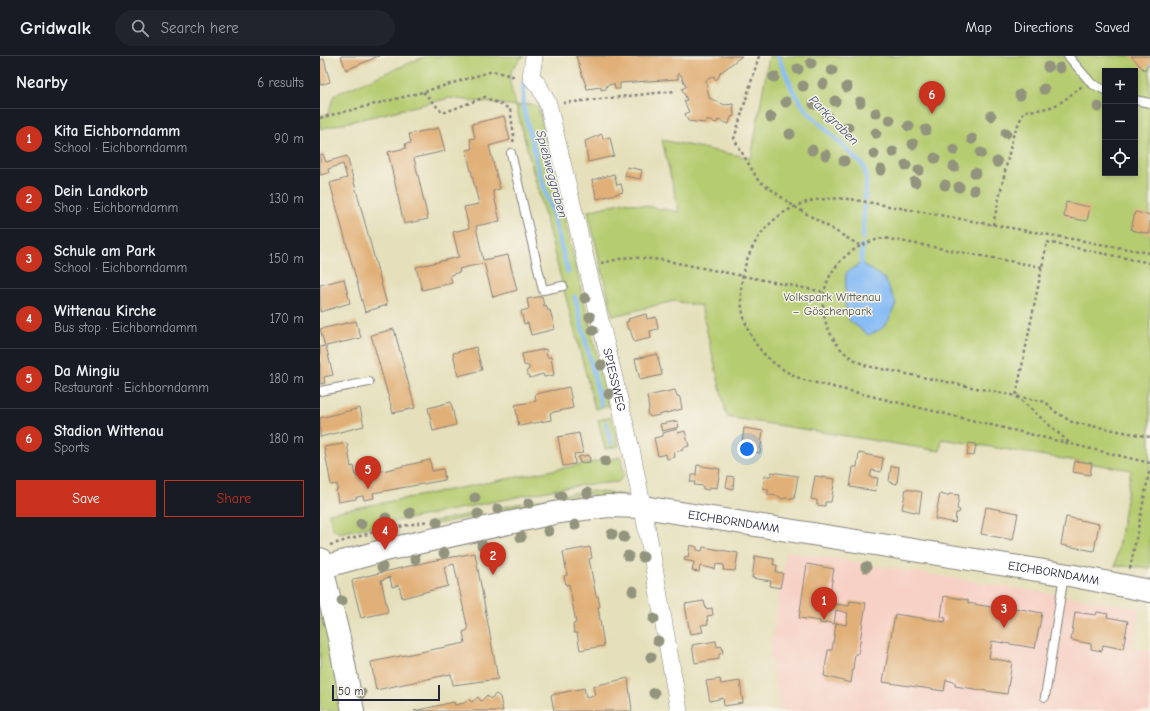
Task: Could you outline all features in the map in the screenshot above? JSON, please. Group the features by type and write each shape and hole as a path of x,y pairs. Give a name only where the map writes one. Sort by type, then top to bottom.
{"main road":[{"name":"EICHBORNDAMM","path":"321,564 559,512 608,506 643,507 1064,575 1150,591"},
{"path":"321,564 339,638 354,711"}],"street":[{"path":"531,78 534,56"},
{"name":"SPIESSWEG","path":"531,78 539,86 548,104 621,409 643,507 679,711"}],"lane":[{"path":"1068,56 1092,84 1102,89"},
{"path":"1138,101 1150,103"},
{"path":"511,153 543,290 563,286"},
{"path":"320,391 369,382"},
{"path":"1045,697 1064,575"}],"path":[{"path":"759,56 734,139 758,180 794,206 859,244"},
{"path":"320,118 423,92 493,71 511,77 531,78"},
{"path":"993,225 1013,136 1024,111 1046,110 1064,101 1077,89 1092,84"},
{"path":"548,104 675,91"},
{"path":"423,92 443,112 485,97 510,109 514,136 511,153"},
{"path":"1150,253 850,199 831,198 813,200 794,206 768,225 750,250 742,274 740,292 742,310 748,328 756,343 766,356 784,371 804,380 1150,463"},
{"path":"1042,267 884,238 859,244 846,253 835,266 828,280 824,292 823,305 826,321 832,337 842,350 854,360 867,366 1046,402 1054,411 1072,422 1150,437"},
{"path":"1016,396 1047,242 1150,263"},
{"path":"586,266 629,257 644,258 742,274 824,292"},
{"path":"1016,396 1072,444"},
{"path":"1130,570 1150,468"}],"shaded area":[{"path":"786,551 1140,608 1133,648 1150,651 1150,711 780,711 770,653"}],"green space":[{"path":"426,56 524,56 513,68 510,78 510,84 516,106 450,98 320,129 320,116 328,114 334,95"},
{"name":"Volkspark Wittenau – Göschenpark","path":"769,56 1150,56 1150,569 1143,567 1115,566 1131,470 942,439 940,451 727,417 701,306 674,301 613,316 588,211 624,202 679,212 662,140 751,158"},
{"path":"532,104 538,107 609,406 595,409 516,106"},
{"path":"612,417 619,446 605,449 598,420"},
{"path":"621,457 624,476 618,482 557,489 339,533 333,529 329,513"},
{"path":"592,491 624,495 603,499 589,494 493,512 493,509 572,493"},
{"path":"481,512 482,515 427,526 426,523"},
{"path":"323,606 346,711 320,711 320,607"}],"water":[{"path":"861,263 885,279 896,303 884,327 868,335 849,320 845,304 846,273"}],"building":[{"path":"341,56 379,56 346,70"},
{"path":"576,56 742,56 720,73 719,77 715,80 714,76 706,80 709,98 725,105 733,104 734,116 731,117 729,124 718,120 717,123 706,120 705,123 688,121 685,114 689,112 684,101 687,100 682,89 686,87 681,75 678,73 678,79 620,83 620,89 615,89 614,84 607,85 606,89 601,90 601,87 587,89"},
{"path":"1131,56 1150,56 1150,64 1144,70"},
{"path":"324,59 330,82 320,85 320,60"},
{"path":"504,116 510,140 489,146 500,189 493,191 500,221 476,226 483,260 508,255 517,290 493,297 484,263 459,269 460,272 450,275 452,283 422,290 416,267 459,257 453,232 469,228 464,207 479,204 466,150 472,149 470,139 475,138 472,124"},
{"path":"439,128 445,151 414,158 428,219 404,224 388,152 406,148 405,144 411,143 409,134"},
{"path":"602,134 603,139 610,137 614,156 588,162 585,141"},
{"path":"323,154 326,162 347,156 387,305 365,312 330,183 347,178 343,164 328,169 329,173 320,175 320,155"},
{"path":"627,167 642,170 640,179 625,176"},
{"path":"614,174 617,185 621,184 623,192 597,199 592,180"},
{"path":"1066,202 1090,207 1087,221 1064,217"},
{"path":"1135,212 1150,215 1150,234 1131,230"},
{"path":"344,279 350,303 320,312 320,285"},
{"path":"542,296 544,306 546,305 548,311 550,310 555,329 531,335 528,323 524,324 521,311 529,309 527,299"},
{"path":"646,314 647,319 656,317 658,329 650,331 651,338 634,342 626,322 629,321 628,319"},
{"path":"356,321 361,338 326,346 333,375 324,377 325,383 320,384 320,347 325,346 320,329"},
{"path":"394,329 415,408 393,413 371,335"},
{"path":"476,347 482,370 458,376 453,353"},
{"path":"546,349 547,357 551,357 554,375 544,377 543,374 530,378 526,372 529,369 529,366 524,365 522,354"},
{"path":"657,354 662,375 640,380 635,359"},
{"path":"569,387 573,408 550,413 551,420 519,426 515,405 536,401 535,394"},
{"path":"675,390 677,396 680,398 682,409 651,417 647,414 649,409 647,396"},
{"path":"451,402 456,425 433,431 428,408"},
{"path":"360,408 364,426 320,437 320,418"},
{"path":"677,421 679,427 662,431 660,424"},
{"path":"744,428 763,431 760,453 741,450"},
{"path":"677,429 678,433 685,431 689,446 682,448 683,450 674,452 675,457 667,459 666,454 658,456 654,438 663,436 663,433"},
{"path":"579,433 583,453 574,454 575,464 563,466 558,437"},
{"path":"347,443 351,467 354,466 356,477 430,460 432,471 443,469 445,480 373,493 374,498 364,500 363,496 356,497 356,499 338,502 336,490 338,489 337,484 331,485 324,447"},
{"path":"969,443 976,444 974,456 967,455"},
{"path":"859,453 883,458 881,472 872,470 870,477 878,478 876,491 850,487 853,467 857,467"},
{"path":"589,455 590,462 580,463 578,457"},
{"path":"371,457 372,463 361,465 360,460"},
{"path":"1075,461 1092,463 1090,475 1073,472"},
{"path":"697,465 720,469 717,488 709,487 709,490 703,489 703,486 694,485 695,482 690,482 692,475 696,475"},
{"path":"891,466 899,467 897,484 889,482"},
{"path":"771,472 798,476 794,499 782,499 778,496 768,495 768,489 763,488 765,476 771,476"},
{"path":"728,476 734,477 733,489 726,487"},
{"path":"815,476 835,479 831,502 825,502 825,506 817,505 817,500 811,499"},
{"path":"906,489 922,492 919,513 902,509"},
{"path":"940,494 948,496 949,494 959,495 957,509 960,510 959,513 956,513 955,523 935,519"},
{"path":"986,507 1018,513 1013,540 981,534"},
{"path":"1066,517 1099,524 1094,551 1061,545"},
{"path":"690,545 697,547 697,550 702,551 703,547 738,553 735,571 723,570 724,565 716,564 715,569 700,566 699,572 692,571 694,562 684,560 685,556 688,557"},
{"path":"590,547 592,558 589,559 596,596 598,596 600,607 598,607 604,646 580,650 577,633 574,633 573,624 576,623 569,584 566,585 564,576 567,575 563,552"},
{"path":"475,553 498,679 453,685 451,674 376,690 371,662 465,643 463,632 468,630 454,564 444,567 448,586 402,598 399,585 392,587 390,577 381,580 388,612 361,618 352,582 354,579 431,561"},
{"path":"755,556 774,559 773,565 777,565 776,572 783,573 780,588 770,586 771,581 752,578"},
{"path":"807,564 834,569 829,599 830,603 849,606 850,601 866,603 858,654 855,654 851,683 824,676 828,650 832,650 836,623 846,625 848,613 836,610 834,624 826,622 825,624 820,623 820,621 799,618"},
{"path":"944,596 968,600 968,603 1014,611 1015,608 1042,613 1035,648 992,641 989,658 1012,662 1007,694 955,686 955,682 946,680 944,691 883,682 895,614 945,622 946,618 941,617"},
{"path":"704,601 706,609 712,608 713,615 707,616 708,624 701,625 703,632 690,634 685,604"},
{"path":"1075,612 1096,615 1097,612 1108,614 1107,617 1128,621 1123,649 1103,645 1102,651 1091,649 1091,644 1071,640"},
{"path":"716,641 717,647 722,646 723,653 719,654 719,659 695,663 692,645"},
{"path":"628,678 632,711 554,711 551,695 584,688 586,697 595,695 593,686"},
{"path":"720,679 721,684 740,681 743,703 724,706 723,698 710,701 706,681"},
{"path":"496,694 500,697 503,711 414,711 454,702 455,705 464,703 469,699 472,702 478,697 481,701 487,695 490,699"}],"waterway":[{"name":"Parkgraben","path":"778,56 794,93 806,110 863,165 866,177 865,199"},
{"name":"Spießweggraben","path":"524,81 523,105 540,175 553,215 568,272"},
{"name":"Parkgraben","path":"863,238 864,206"},
{"name":"Parkgraben","path":"861,263 862,245"},
{"name":"Spießweggraben","path":"575,297 601,405"},
{"name":"Spießweggraben","path":"606,423 611,443"}],"place":[{"name":"Stadion Wittenau","path":"932,114"},
{"name":"Da Mingiu","path":"368,489"},
{"name":"Wittenau Kirche","path":"385,550"},
{"name":"Dein Landkorb","path":"493,575"},
{"name":"Kita Eichborndamm","path":"824,620"},
{"name":"Schule am Park","path":"1004,628"}]}
